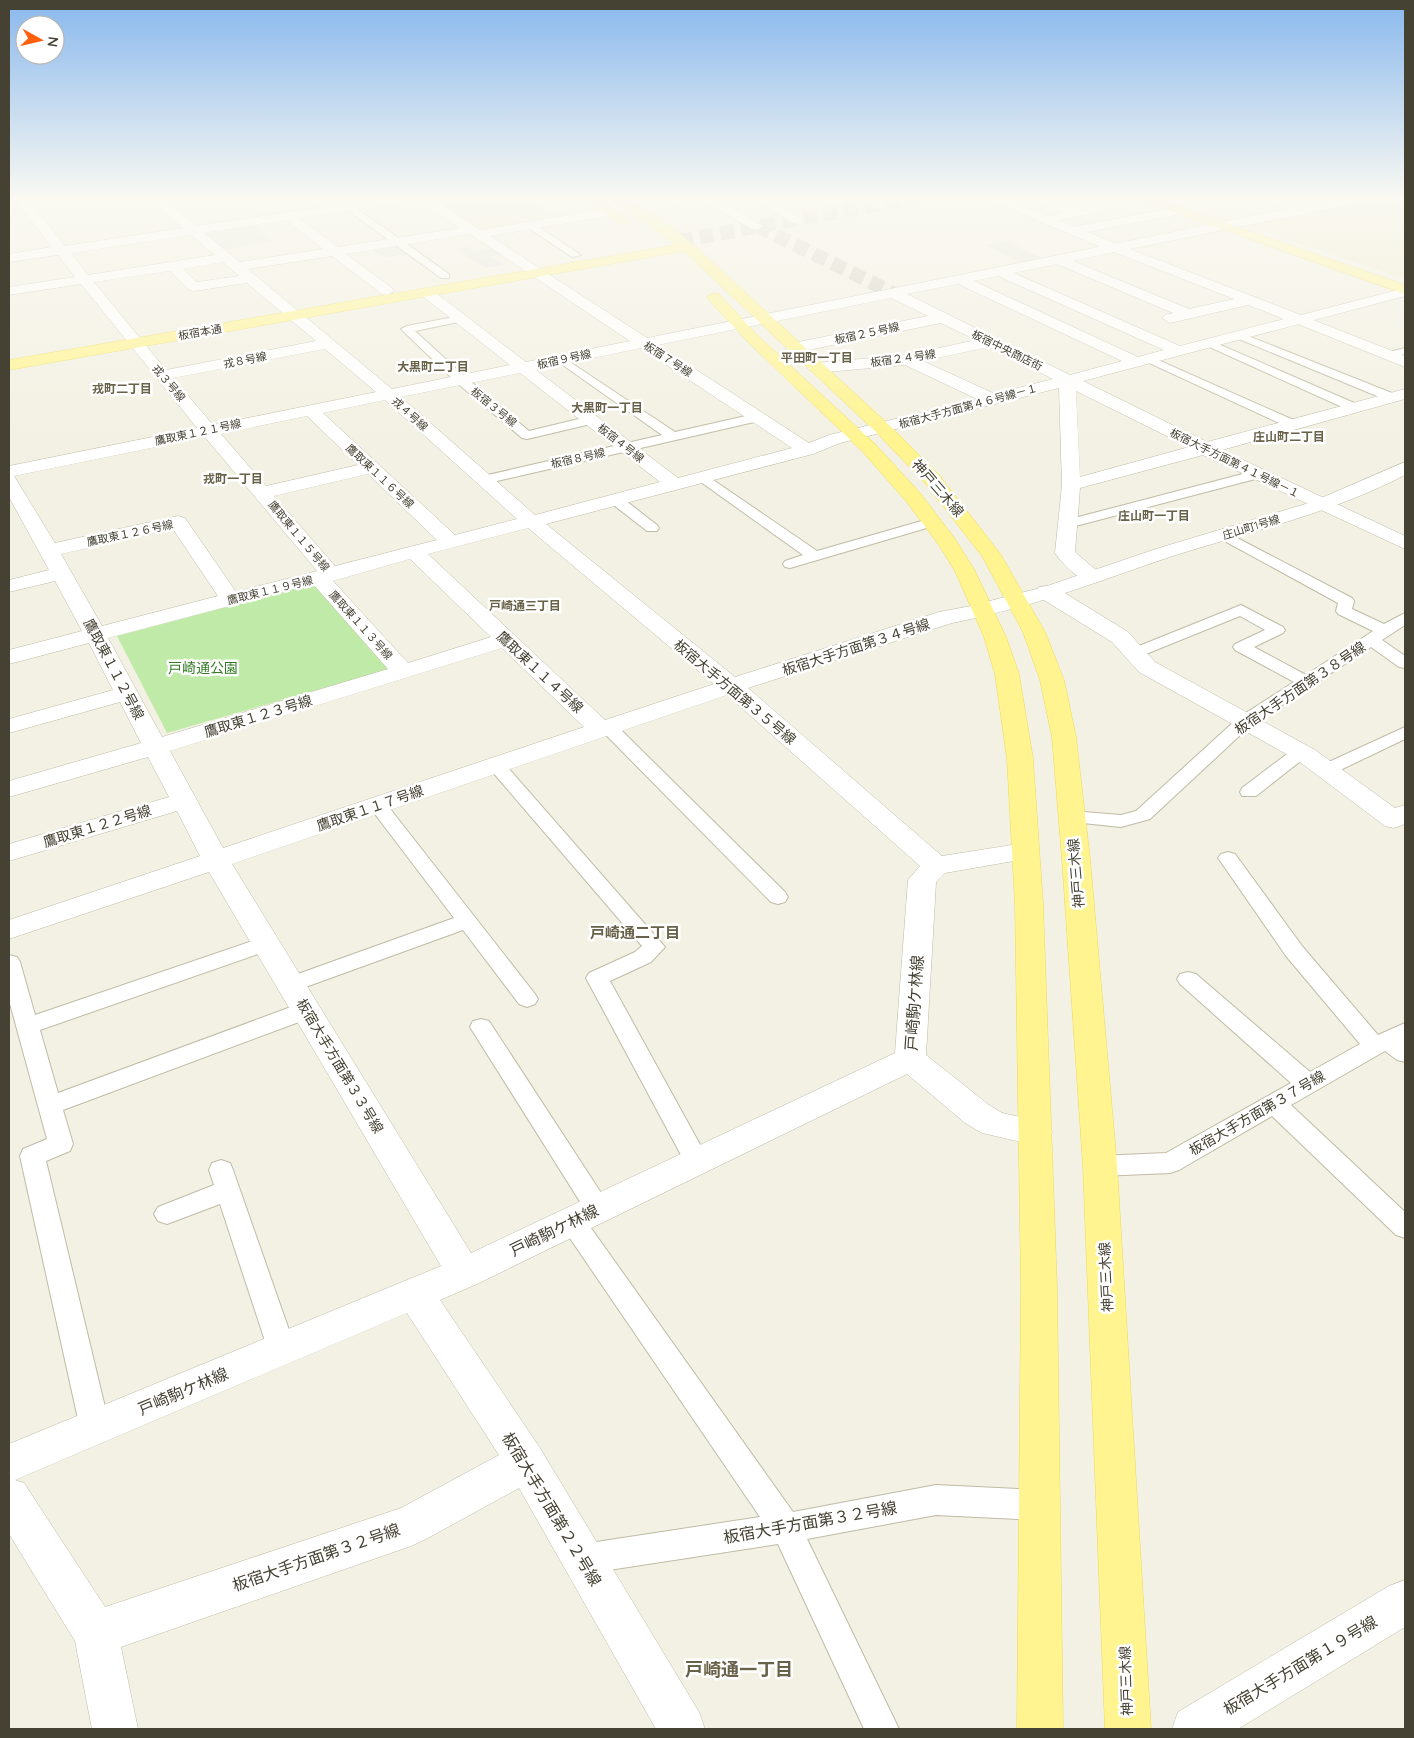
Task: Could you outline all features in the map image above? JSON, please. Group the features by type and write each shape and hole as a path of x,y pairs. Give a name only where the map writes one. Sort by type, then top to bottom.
{"main road":[{"name":"板宿本通","path":"289,312 387,292 490,277"},
{"name":"板宿本通","path":"9,357 426,292 501,277"},
{"name":"神戸三木線","path":"702,277 752,322 758,344 803,384 932,479 991,555 1019,603 1042,648 1058,702 1071,817 1100,1166 1128,1729"},
{"path":"1366,277 1405,291"},
{"name":"神戸三木線","path":"706,289 793,348 815,368 868,431 897,477 932,522 965,571 997,644 1007,674 1020,759 1035,1132 1039,1288 1040,1729"},
{"name":"板宿本通","path":"9,365 134,339"}],"street":[{"name":"戎３号線","path":"83,277 208,429"},
{"path":"9,291 103,277"},
{"path":"184,277 194,287 250,278"},
{"path":"367,277 387,292"},
{"name":"板宿７号線","path":"541,277 807,450"},
{"name":"板宿９号線","path":"388,394 975,277"},
{"path":"1012,277 1178,351"},
{"path":"1100,277 1188,314"},
{"path":"1190,277 1405,362"},
{"name":"戎４号線","path":"250,278 326,344 388,394 531,522"},
{"path":"961,280 1143,360"},
{"name":"板宿大手方面第４６号線－１","path":"531,522 807,450 835,439 994,400 1405,291"},
{"name":"板宿４号線","path":"426,292 674,484"},
{"name":"板宿中央商店街","path":"892,293 1067,380"},
{"path":"1127,328 1249,300"},
{"name":"板宿２５号線","path":"793,348 941,318"},
{"name":"板宿２４号線","path":"815,368 908,360 990,342"},
{"name":"戎８号線","path":"163,375 326,344"},
{"path":"908,360 994,400"},
{"path":"1067,380 1071,485 1065,553 1094,576"},
{"name":"板宿大手方面第４１号線－１","path":"1067,380 1322,505 1405,543"},
{"name":"鷹取東１２１号線","path":"9,471 208,429 388,394"},
{"path":"1071,485 1399,396"},
{"name":"鷹取東１１６号線","path":"309,409 451,542"},
{"name":"鷹取東１１５号線","path":"208,429 262,493 325,576"},
{"path":"262,493 370,468"},
{"name":"庄山町1号線","path":"1048,592 1322,505 1405,468"},
{"name":"鷹取東１１２号線","path":"9,480 95,634 216,860"},
{"name":"鷹取東１２６号線","path":"48,551 178,522 231,600"},
{"name":"鷹取東１１９号線","path":"9,657 531,522"},
{"name":"板宿大手方面第３５号線","path":"531,522 731,686 936,866"},
{"name":"鷹取東１１４号線","path":"414,552 506,640 605,729"},
{"path":"9,586 61,573"},
{"name":"鷹取東１１３号線","path":"325,576 404,672"},
{"path":"1048,592 1120,637 1147,667 1301,752 1394,820 1405,813"},
{"name":"板宿大手方面第３４号線","path":"731,686 947,617 1019,603 1048,592"},
{"name":"鷹取東１２３号線","path":"9,789 156,747 506,640"},
{"name":"鷹取東１１７号線","path":"9,930 731,686"},
{"path":"9,726 127,693"},
{"name":"鷹取東１２２号線","path":"9,853 185,800"},
{"path":"936,866 1025,851"},
{"name":"板宿大手方面第３３号線","path":"216,860 464,1273"},
{"name":"戸崎駒ケ林線","path":"9,1463 464,1273 910,1059 922,880 936,866"},
{"path":"910,1059 977,1114 994,1124 1035,1132"},
{"name":"板宿大手方面第２２号線","path":"415,1294 526,1462 682,1729"},
{"name":"板宿大手方面第３２号線","path":"96,1633 411,1525 526,1462"},
{"path":"9,1497 96,1633 115,1729"},
{"name":"板宿大手方面第１９号線","path":"1195,1729 1405,1602"}],"lane":[{"name":"板宿３号線","path":"459,319 407,329 460,379 527,435 591,420"},
{"path":"1238,335 1399,396"},
{"path":"1209,343 1354,408"},
{"path":"1389,355 1405,351"},
{"path":"561,359 673,437"},
{"path":"1143,360 1294,425"},
{"name":"板宿８号線","path":"484,480 758,417"},
{"path":"1068,524 1258,474"},
{"path":"703,477 814,556"},
{"path":"616,500 652,528"},
{"path":"790,564 932,522"},
{"path":"1224,535 1346,601 1344,611 1378,636 1405,663"},
{"path":"1135,653 1241,610 1277,630 1241,647 1307,682"},
{"name":"板宿大手方面第３８号線","path":"1071,817 1121,821 1143,815 1244,722 1405,618"},
{"path":"605,729 778,897"},
{"path":"1326,770 1405,732"},
{"path":"1249,792 1301,752"},
{"path":"496,765 654,947 643,957 597,978 697,1161"},
{"path":"377,806 527,999"},
{"path":"1228,858 1294,951 1393,1043"},
{"path":"50,1105 299,997 467,921"},
{"path":"27,1026 267,943"},
{"path":"9,962 61,1144 32,1156 95,1428"},
{"path":"1188,979 1308,1084"},
{"path":"481,1027 585,1215 786,1528 882,1729"},
{"name":"板宿大手方面第３７号線","path":"1100,1166 1170,1163 1308,1084 1393,1043"},
{"path":"1273,1104 1405,1228"},
{"path":"167,1214 224,1180 282,1350"},
{"name":"板宿大手方面第３２号線","path":"583,1559 786,1528 936,1500 1038,1505"}],"green space":[{"name":"戸崎通公園","path":"318,583 390,669 167,733 117,636"}],"tunnel":[{"path":"861,277 893,293"}],"district":[{"name":"平田町一丁目","path":"817,358"},
{"name":"大黒町二丁目","path":"433,367"},
{"name":"戎町二丁目","path":"122,389"},
{"name":"大黒町一丁目","path":"607,408"},
{"name":"庄山町二丁目","path":"1289,437"},
{"name":"戎町一丁目","path":"233,479"},
{"name":"庄山町一丁目","path":"1154,516"},
{"name":"戸崎通三丁目","path":"525,606"},
{"name":"戸崎通二丁目","path":"635,933"},
{"name":"戸崎通一丁目","path":"739,1670"}]}
